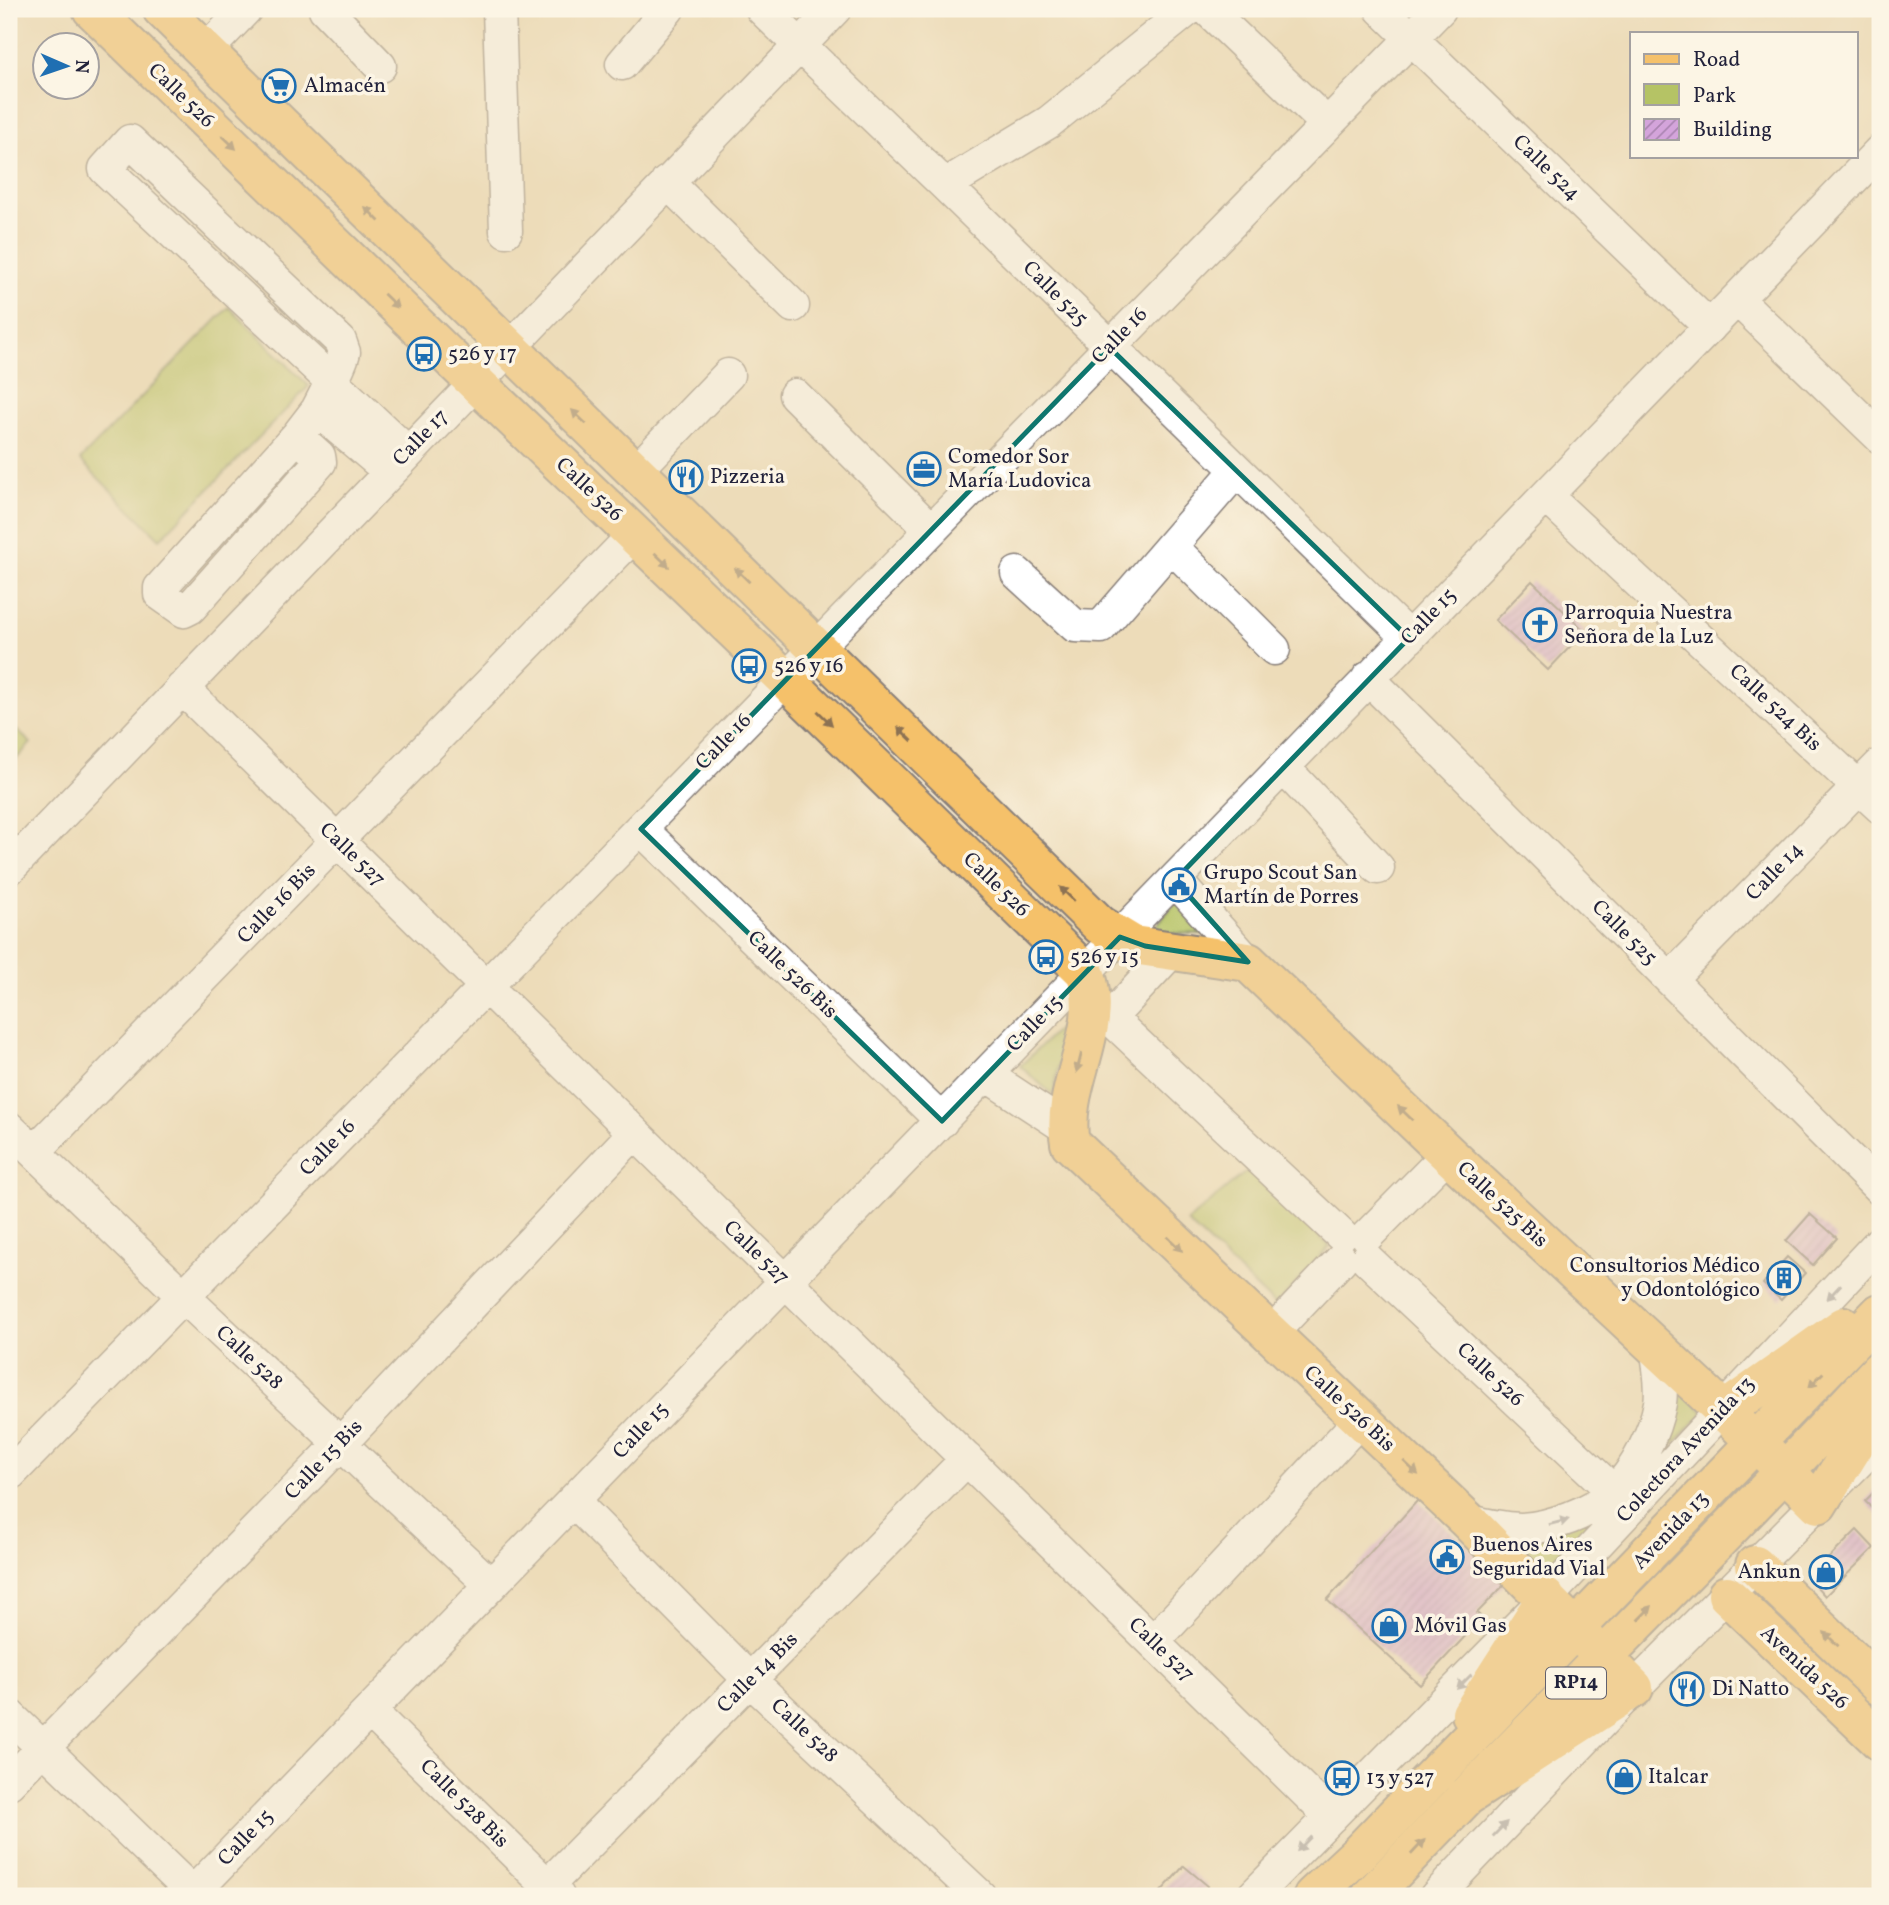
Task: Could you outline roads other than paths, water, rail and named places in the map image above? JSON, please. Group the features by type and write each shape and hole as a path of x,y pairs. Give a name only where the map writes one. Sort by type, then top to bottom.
{"main road":[{"name":"Calle 526","path":"92,9 1085,972"},
{"name":"Calle 526","path":"162,9 1100,925 1120,937"},
{"path":"1120,937 1133,945 1248,962"},
{"name":"Calle 525 Bis","path":"1248,962 1448,1154 1724,1410 1818,1504"},
{"path":"1068,1129 1070,1100 1100,1018 1092,1002 1085,972"},
{"name":"Calle 526 Bis","path":"1068,1129 1070,1143 1077,1151 1468,1521 1634,1688"},
{"path":"1724,1410 1880,1300"},
{"name":"Avenida 13","path":"1371,1896 1464,1798 1756,1443 1880,1313"},
{"name":"Avenida 13","path":"1313,1896 1425,1785 1785,1473 1880,1370"},
{"path":"1818,1504 1880,1404"},
{"name":"Avenida 526","path":"1755,1566 1880,1686"},
{"name":"Avenida 526","path":"1727,1595 1880,1741"},
{"path":"1425,1785 1546,1598"},
{"path":"1464,1798 1634,1688"}],"street":[{"path":"206,51 246,9"},
{"path":"325,9 380,66"},
{"path":"499,9 506,231"},
{"path":"622,64 668,9"},
{"name":"Calle 525","path":"762,9 1409,638"},
{"name":"Calle 17","path":"9,869 835,9"},
{"path":"945,185 1049,122 1189,9"},
{"path":"1207,9 1327,124"},
{"name":"Calle 524","path":"1381,9 1710,327"},
{"name":"Calle 16","path":"9,1475 1440,9"},
{"path":"297,436 319,456 320,461 190,608 184,611 159,594 160,588 297,436 317,410 331,379 342,359 344,351 340,341 130,141 104,169 331,379 398,462"},
{"name":"Calle 15","path":"191,1895 1880,151"},
{"path":"667,182 793,306"},
{"path":"1737,299 1880,437"},
{"path":"635,472 728,375"},
{"path":"795,395 931,530"},
{"path":"317,410 398,462"},
{"path":"1017,573 1075,626 1101,627 1236,471"},
{"name":"Calle 524 Bis","path":"1546,496 1873,786"},
{"name":"Calle 16 Bis","path":"34,1152 635,534"},
{"path":"1171,546 1274,649"},
{"name":"Calle 525","path":"1368,678 1880,1189"},
{"name":"Calle 527","path":"182,688 1331,1817"},
{"path":"1283,767 1377,868"},
{"name":"Calle 14","path":"1670,979 1873,786"},
{"name":"Calle 526 Bis","path":"641,829 942,1121"},
{"name":"Calle 525 Bis","path":"1175,880 1248,962"},
{"path":"1100,1018 1172,951"},
{"name":"Calle 526","path":"1100,1018 1354,1247 1614,1492"},
{"name":"Calle 526 Bis","path":"985,1075 1068,1129"},
{"name":"Calle 528","path":"9,1128 183,1296 491,1585"},
{"name":"Calle 15 Bis","path":"9,1783 340,1444 634,1133"},
{"path":"1270,1335 1448,1154"},
{"name":"Colectora Avenida 13","path":"1253,1896 1546,1598 1880,1242"},
{"path":"1468,1521 1519,1529 1538,1527 1570,1519 1614,1492 1645,1451 1653,1430 1660,1401 1657,1349"},
{"path":"1153,1642 1360,1420"},
{"path":"1436,1896 1634,1688 1880,1440"},
{"name":"Calle 14 Bis","path":"553,1891 751,1681 967,1460"},
{"name":"Calle 528","path":"573,1501 751,1681 980,1896"},
{"name":"Calle 528 Bis","path":"370,1711 553,1891"},
{"path":"9,1715 191,1895"}],"place":[{"name":"Almacén","path":"279,86"},
{"name":"526 y 17","path":"424,354"},
{"name":"Comedor Sor María Ludovica","path":"924,469"},
{"name":"Pizzeria","path":"686,477"},
{"name":"Parroquia Nuestra Señora de la Luz","path":"1540,625"},
{"name":"526 y 16","path":"749,666"},
{"name":"Grupo Scout San Martín de Porres","path":"1179,885"},
{"name":"526 y 15","path":"1046,957"},
{"name":"Consultorios Médico y Odontológico","path":"1784,1278"},
{"name":"Buenos Aires Seguridad Vial","path":"1447,1557"},
{"name":"Ankun","path":"1826,1572"},
{"name":"Móvil Gas","path":"1389,1626"},
{"name":"Di Natto","path":"1687,1689"},
{"name":"Italcar","path":"1624,1777"},
{"name":"13 y 527","path":"1342,1778"}]}
